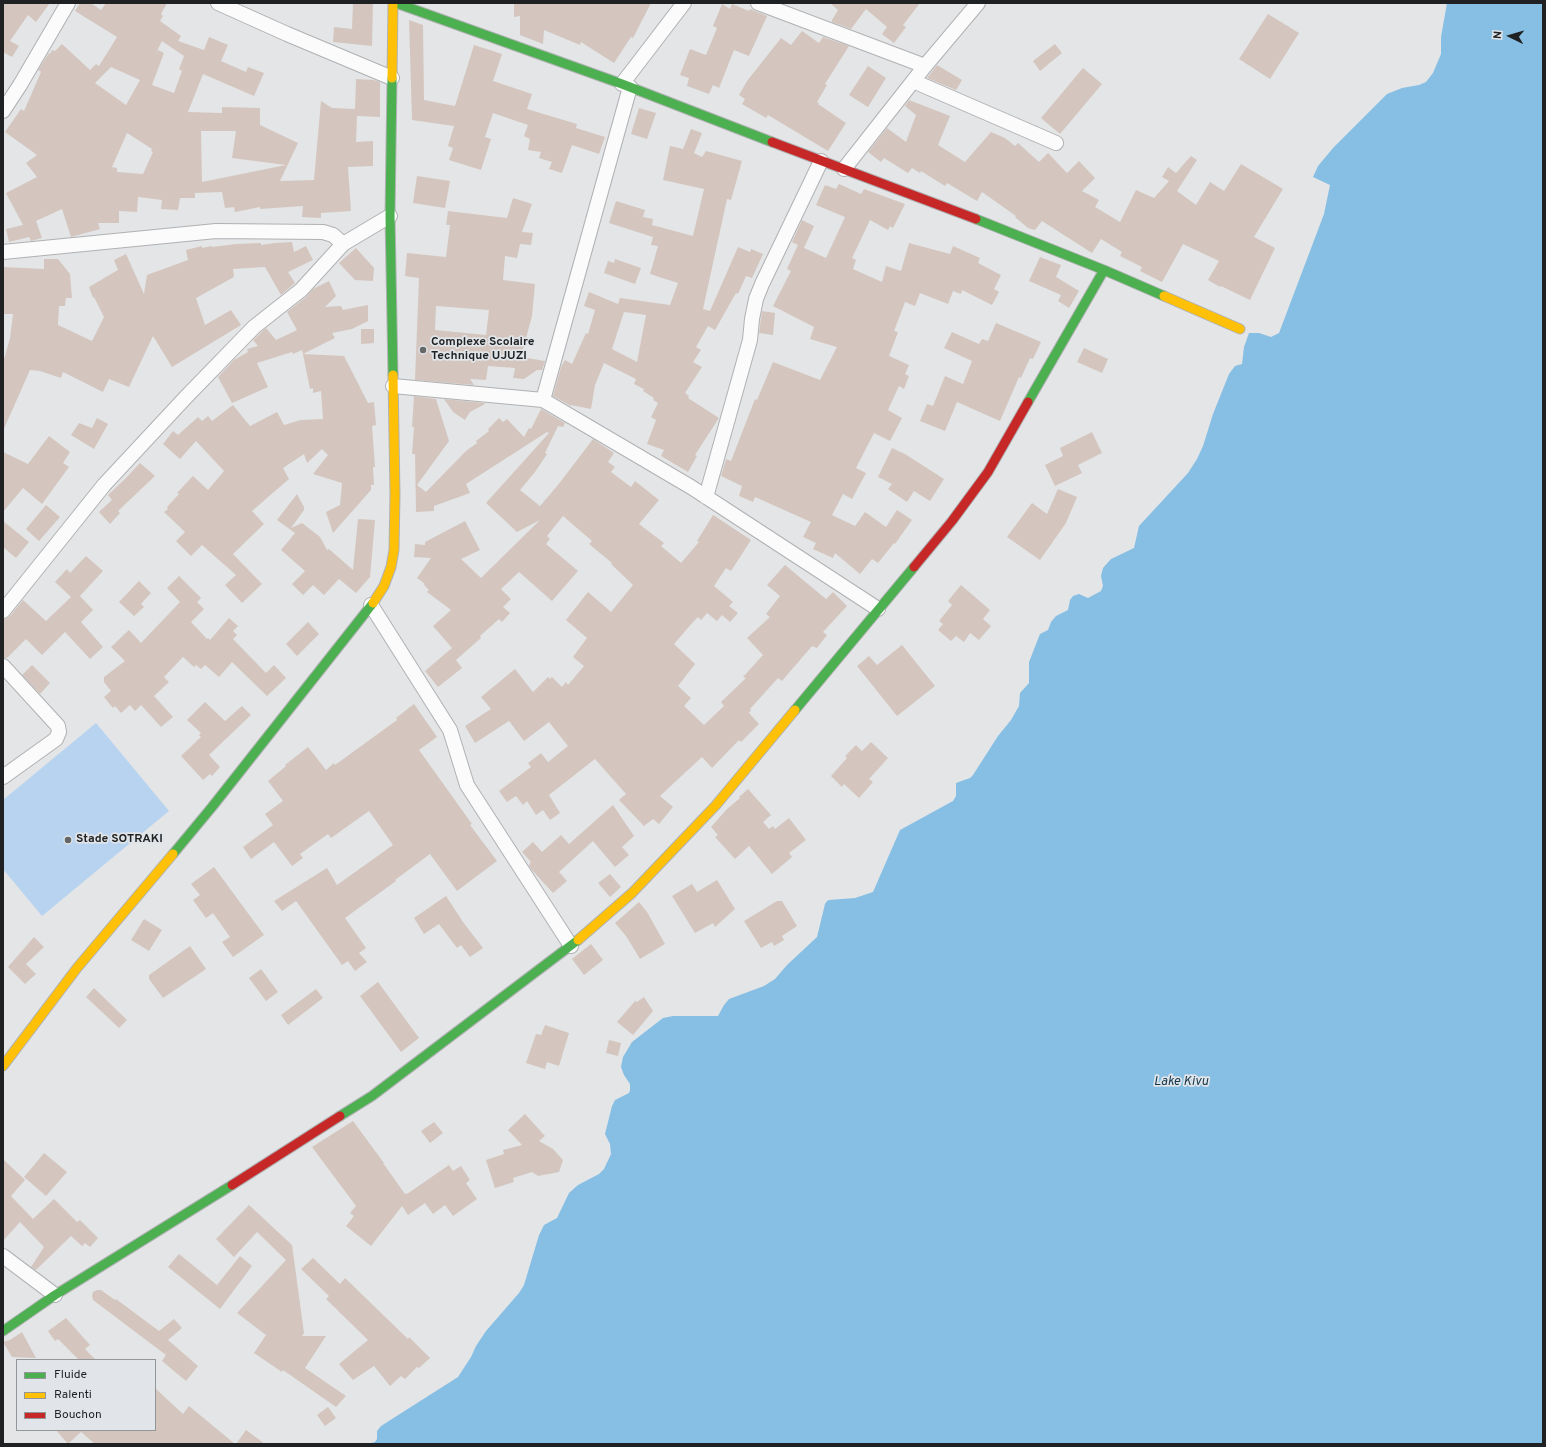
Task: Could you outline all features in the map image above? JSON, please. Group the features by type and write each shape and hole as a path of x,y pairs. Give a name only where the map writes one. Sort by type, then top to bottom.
{"street":[{"path":"3,111 68,3"},
{"path":"218,3 392,78"},
{"path":"3,1066 77,968 212,807 371,605 384,586 391,567 394,550 395,495 390,216 394,3 626,85 821,161 920,197 1104,270 1240,329"},
{"path":"543,400 626,85 684,3"},
{"path":"758,3 925,66"},
{"path":"844,169 925,66 978,3"},
{"path":"913,81 1056,143"},
{"path":"706,497 750,340 756,299 821,161"},
{"path":"3,611 104,485 180,402 254,327 302,290 343,244 390,216"},
{"path":"3,252 216,231 323,232 332,235 343,244"},
{"path":"3,1331 55,1295 372,1096 571,946 632,893 716,805 952,521 988,472 1104,270"},
{"path":"393,386 543,400 706,497 878,609"},
{"path":"371,605 450,730 467,785 571,946"},
{"path":"3,666 58,726 59,732 56,739 3,778"},
{"path":"3,1256 55,1295"}],"shaded area":[{"name":"Stade SOTRAKI","path":"96,723 169,811 42,916 3,869 3,800"}],"water":[{"name":"Lake Kivu","path":"1447,3 1543,3 1543,1444 366,1444 375,1442 377,1439 377,1431 381,1426 458,1377 486,1331 519,1293 524,1285 539,1235 544,1225 557,1218 569,1193 578,1185 599,1174 604,1169 611,1154 610,1144 605,1134 612,1106 615,1100 629,1093 630,1090 630,1084 621,1067 623,1057 632,1042 663,1018 673,1016 718,1016 729,999 764,986 775,979 787,965 817,937 827,901 855,898 873,892 900,830 953,801 956,796 956,783 970,778 973,775 1019,706 1020,693 1029,683 1029,662 1040,634 1048,630 1051,622 1056,616 1068,610 1070,600 1073,596 1079,594 1088,598 1101,591 1103,586 1101,576 1103,568 1111,559 1134,548 1139,526 1188,473 1203,446 1213,414 1229,374 1235,366 1242,364 1244,347 1249,333 1259,333 1271,337 1279,333 1324,214 1330,185 1313,177 1318,166 1333,148 1387,94 1402,88 1419,85 1426,82 1433,73 1441,54 1441,37"}],"building":[{"path":"3,3 50,3 36,22 28,15 10,41 19,46 12,57 3,52"},
{"path":"80,3 91,3 101,10 106,3 167,3 161,14 163,16 160,21 181,36 178,41 204,50 209,37 228,45 221,61 246,72 248,67 264,73 254,96 203,74 188,112 222,113 222,107 260,108 260,125 298,143 280,181 314,180 321,101 332,108 355,109 356,79 374,80 380,82 380,117 357,116 356,142 373,141 373,166 348,167 351,211 321,213 321,218 302,217 303,206 260,209 260,207 235,212 234,207 225,208 222,192 195,193 195,198 180,198 178,210 161,209 162,200 138,197 137,212 119,211 119,223 98,223 100,229 71,237 62,209 36,221 42,238 31,241 29,237 9,242 6,229 23,225 6,193 37,177 26,163 37,155 5,132 21,109 24,111 41,72 38,70 52,50 55,51 62,44 90,70 96,64 99,66 117,37 75,11","holes":["162,41 184,56 179,69 182,71 174,93 152,85 164,53 158,50 155,55","111,67 140,80 126,105 95,83","201,131 236,131 232,158 286,165 202,182","127,133 152,149 151,151 153,152 143,174 117,172 117,168 112,167"]},
{"path":"353,3 373,3 372,46 333,42 334,27 352,29"},
{"path":"514,3 651,3 633,38 631,37 614,63 581,42 580,45 544,30 543,44 520,35 520,16 514,17"},
{"path":"830,3 920,3 903,25 906,27 894,43 882,34 887,27 866,9 851,29 832,22 838,10"},
{"path":"722,4 730,9 732,4 767,16 749,56 734,50 719,88 713,85 709,94 687,86 689,78 680,75 690,49 706,55 717,28 713,26"},
{"path":"1268,14 1299,33 1270,79 1239,59"},
{"path":"409,20 423,25 424,100 455,106 474,45 502,54 493,81 532,94 527,109 577,124 576,128 605,137 599,154 572,145 562,173 549,169 552,162 539,158 541,152 528,150 530,139 524,136 528,125 493,113 485,137 491,139 481,170 449,160 453,148 448,146 454,126 412,120"},
{"path":"802,31 819,43 823,37 849,46 825,84 827,85 817,102 846,123 828,151 768,115 766,118 742,104 745,99 739,95 747,81 781,38 791,45"},
{"path":"1055,44 1062,53 1040,71 1033,61"},
{"path":"937,65 962,80 956,90 927,78"},
{"path":"868,66 886,78 868,107 849,95"},
{"path":"1083,68 1102,84 1060,134 1041,118"},
{"path":"909,100 950,116 938,145 965,162 991,132 1005,138 1015,146 1018,143 1039,162 1048,153 1067,173 1079,161 1095,178 1082,191 1099,200 1095,207 1120,222 1136,190 1154,198 1169,181 1162,177 1168,167 1176,173 1191,156 1197,160 1177,191 1196,205 1210,182 1224,191 1241,164 1283,189 1254,237 1275,248 1250,300 1208,280 1219,261 1183,244 1162,282 1140,271 1142,267 1120,256 1122,252 1101,239 1092,253 1042,221 1035,230 1028,228 1015,217 1016,216 982,192 977,201 947,183 945,186 921,171 920,173 912,168 908,173 884,158 881,162 868,152 887,128 906,142 916,115 905,106"},
{"path":"639,108 656,113 647,139 631,134"},
{"path":"691,129 702,133 694,153 702,157 706,151 742,161 731,200 727,199 703,309 710,311 738,247 750,252 751,249 763,254 752,278 746,276 738,294 736,293 715,330 708,326 696,347 701,350 693,362 702,367 685,393 689,396 688,398 719,418 695,455 697,456 688,472 661,456 664,450 647,444 656,420 651,417 658,403 653,400 654,398 643,391 644,389 634,384 636,379 604,363 595,385 591,409 571,406 553,396 561,367 565,360 572,364 586,333 588,334 595,310 584,306 589,292 618,304 620,298 670,305 678,283 650,274 658,246 651,245 653,237 609,223 616,201 645,210 643,217 653,219 652,225 693,236 704,189 663,180 670,146 683,149","holes":["624,312 646,315 637,362 612,349"]},
{"path":"417,176 450,181 445,208 413,203"},
{"path":"839,184 861,194 864,189 905,204 893,228 890,226 888,230 870,220 852,258 856,260 853,269 882,282 886,266 901,271 909,243 950,254 953,246 980,258 978,263 1001,275 994,289 999,292 992,305 962,290 961,294 953,291 948,304 920,293 915,306 905,302 894,331 898,332 889,356 909,365 905,374 909,376 904,389 899,386 888,410 902,418 890,441 874,433 856,468 866,473 852,499 843,494 832,515 855,526 865,512 886,527 897,510 912,520 895,544 894,543 878,563 872,559 860,574 835,553 833,558 813,549 816,543 803,537 811,522 755,497 753,502 739,496 742,486 721,476 726,459 731,461 755,399 757,400 773,362 820,380 837,347 810,339 814,327 773,306 791,271 787,269 798,245 792,242 802,220 814,226 804,248 826,258 845,217 816,205 825,185 836,189"},
{"path":"513,198 532,204 522,232 533,233 531,245 520,244 517,258 505,256 503,280 535,284 532,316 521,357 545,361 542,370 537,370 524,379 513,378 515,368 488,366 486,380 470,379 474,385 415,380 419,278 405,276 407,253 446,257 450,225 446,225 448,211 507,218","holes":["436,306 489,310 486,335 435,330"]},
{"path":"292,242 294,252 306,246 313,260 288,272 295,283 281,295 265,267 233,269 234,277 196,298 205,325 231,310 241,325 172,367 153,336 129,387 109,379 103,392 63,372 61,378 40,371 30,370 3,431 3,363 10,338 13,314 3,314 3,267 44,269 44,259 58,259 70,274 72,298 66,298 65,306 59,306 58,325 92,341 104,317 94,297 93,298 89,287 118,270 114,260 126,254 144,294 147,275 188,260 186,250 202,246 202,248 236,244 261,243 261,245"},
{"path":"356,248 374,268 373,281 355,280 339,263"},
{"path":"1040,257 1061,265 1056,277 1079,291 1069,308 1058,301 1061,295 1029,281"},
{"path":"615,259 641,268 635,284 604,273 608,261 614,263"},
{"path":"329,281 336,296 325,307 341,306 343,310 368,305 368,321 352,329 332,333 335,338 303,354 302,350 293,354 292,352 257,363 268,387 232,403 218,377 234,360 248,352 247,349 258,346 253,340 266,328 276,340 297,330 287,312 306,297 313,289"},
{"path":"762,311 775,313 773,335 759,333"},
{"path":"996,323 1041,342 1033,359 1030,358 1021,378 1019,377 1000,421 957,402 945,431 920,421 927,404 933,406 945,376 963,384 972,361 944,348 952,332 979,344 982,339 988,341"},
{"path":"361,329 374,329 374,343 361,344"},
{"path":"1084,348 1108,359 1102,373 1077,362"},
{"path":"303,354 344,356 368,403 374,402 376,425 372,426 375,467 373,467 374,485 371,485 371,490 333,533 326,512 340,505 342,483 313,474 328,455 322,449 307,463 304,454 283,468 289,479 252,511 264,524 233,554 262,584 242,603 225,585 236,575 202,545 191,556 176,541 185,532 164,512 179,494 177,493 193,476 208,490 224,471 196,441 180,459 163,444 173,431 178,435 198,417 202,421 208,416 212,421 233,405 250,426 277,412 284,425 301,420 323,419 321,391 313,393 313,388 310,389"},
{"path":"414,396 436,399 449,441 417,485 426,492 466,451 477,443 476,441 489,431 488,429 499,418 503,422 507,419 524,437 529,428 531,429 541,409 565,423 563,427 558,426 545,453 547,454 535,472 520,490 540,506 593,439 614,453 608,462 615,467 611,472 631,487 635,481 659,500 639,524 664,543 661,546 681,563 699,542 697,541 713,515 751,540 731,571 726,568 714,586 733,602 729,606 738,613 730,622 722,615 717,621 707,613 701,620 698,617 674,644 695,664 678,686 691,698 684,706 704,725 724,706 721,702 746,678 743,677 763,655 747,638 770,617 766,614 780,596 767,585 785,565 826,599 833,592 847,606 823,632 827,635 817,648 812,646 782,681 778,678 750,709 751,710 749,713 759,724 741,742 739,740 712,768 702,757 660,796 673,807 659,824 653,819 644,826 619,800 626,794 595,759 549,795 560,813 550,820 543,810 536,815 527,801 523,805 516,796 507,802 499,791 531,767 528,763 541,753 548,762 568,746 549,722 524,741 509,721 475,743 465,726 491,709 481,697 515,669 533,692 548,677 550,679 552,677 562,687 566,682 568,685 584,666 573,657 587,638 566,620 588,592 611,612 633,585 611,564 612,563 589,544 592,541 563,516 547,536 550,539 546,544 578,571 552,601 519,572 501,589 511,599 503,607 510,613 502,622 499,619 480,636 481,638 456,660 462,668 438,687 425,671 452,648 433,626 451,610 427,592 429,590 424,585 425,584 417,578 431,558 414,557 415,544 425,545 425,542 465,521 480,550 461,559 481,578 540,520 517,532 486,503 549,433 547,432 466,484 470,493 434,506 434,511 416,512 415,454 412,454"},
{"path":"444,399 485,404 470,412 465,420 453,412"},
{"path":"97,418 108,424 94,449 71,435 79,423 92,428"},
{"path":"1092,432 1102,453 1078,465 1082,473 1055,486 1045,465 1063,456 1060,448"},
{"path":"49,436 70,452 63,463 69,467 42,504 23,488 3,512 3,452 28,464"},
{"path":"892,448 905,454 944,479 930,501 914,491 907,502 888,489 892,484 878,477"},
{"path":"140,463 155,476 118,511 120,513 110,524 99,512 112,500 108,495"},
{"path":"1058,489 1077,497 1066,523 1040,560 1007,537 1032,503 1047,514"},
{"path":"297,494 304,507 304,510 291,528 302,523 320,537 327,550 329,549 353,570 358,519 375,520 370,577 356,593 339,579 324,595 313,585 303,595 292,584 305,571 281,550 295,533 277,520"},
{"path":"46,505 60,517 39,541 26,529"},
{"path":"3,521 29,542 16,558 3,547"},
{"path":"86,556 103,571 80,596 93,610 81,622 103,647 90,659 65,632 42,655 26,639 7,658 3,658 3,620 10,616 23,600 46,621 71,597 55,582 67,569 70,573"},
{"path":"179,576 201,598 197,602 204,609 191,622 207,639 208,638 210,640 229,618 238,626 233,631 237,635 233,639 266,673 274,665 286,678 267,696 232,662 219,677 205,665 201,669 196,665 194,667 183,657 164,677 169,682 154,696 173,717 161,727 141,705 135,711 130,705 121,713 115,706 113,708 104,697 111,691 104,682 104,677 125,661 111,647 129,630 141,643 180,602 167,588"},
{"path":"139,581 151,593 141,604 144,607 134,616 119,602"},
{"path":"961,585 990,610 983,619 991,626 979,640 970,633 964,642 956,636 951,641 938,630 943,624 939,621 952,605 948,601"},
{"path":"308,622 319,634 297,656 286,644"},
{"path":"902,645 935,686 897,716 857,666 869,656 877,665"},
{"path":"32,665 50,683 40,694 22,675"},
{"path":"205,702 225,721 242,706 251,715 209,755 220,767 212,776 210,774 203,780 181,756 201,737 199,735 201,733 187,720"},
{"path":"414,704 437,737 419,750 472,824 470,825 497,861 457,891 430,854 345,918 366,948 359,953 367,962 355,971 348,961 342,965 296,901 282,911 274,901 327,868 337,885 393,845 369,811 331,838 328,834 300,854 303,858 292,866 274,842 251,859 243,847 273,825 265,814 283,801 268,781 286,766 285,765 308,747 326,770 397,720 396,718"},
{"path":"871,742 888,758 869,779 873,782 859,798 844,784 842,787 831,776 847,758 845,756 856,745 862,751"},
{"path":"748,789 771,815 763,822 769,829 773,826 775,829 789,818 806,840 789,853 792,857 772,874 749,846 735,859 715,837 718,835 711,827"},
{"path":"613,805 634,836 622,847 629,855 615,867 593,841 559,872 567,881 553,893 531,869 529,865 531,862 522,852 533,842 542,852 561,835 569,844"},
{"path":"214,867 264,935 233,957 222,942 230,937 213,913 206,918 193,900 200,895 191,884"},
{"path":"610,874 621,887 610,897 598,883"},
{"path":"717,880 735,909 715,927 713,923 695,933 672,896 692,884 697,892"},
{"path":"446,896 463,922 483,948 470,957 461,945 457,948 439,924 424,934 414,918"},
{"path":"777,901 782,901 797,926 782,936 784,940 774,946 772,942 761,948 744,921"},
{"path":"639,902 647,912 665,944 640,959 626,936 615,923"},
{"path":"144,919 162,930 149,951 131,940"},
{"path":"34,937 44,947 26,964 36,974 25,984 8,967"},
{"path":"591,944 603,960 584,975 572,959"},
{"path":"190,946 206,969 163,998 149,979 149,975"},
{"path":"261,969 278,992 266,1001 249,978"},
{"path":"378,982 419,1038 401,1052 360,996"},
{"path":"94,988 127,1020 119,1028 86,997"},
{"path":"316,989 323,998 288,1025 281,1015"},
{"path":"644,997 653,1011 633,1035 617,1022 635,1001 637,1002"},
{"path":"545,1025 569,1033 559,1066 547,1062 545,1069 526,1063 536,1034 541,1035"},
{"path":"609,1040 621,1043 618,1056 606,1053"},
{"path":"525,1114 545,1136 539,1141 553,1149 563,1160 559,1172 538,1176 532,1172 513,1178 514,1182 495,1188 486,1160 504,1154 503,1150 522,1145 508,1130"},
{"path":"353,1121 405,1194 449,1165 453,1171 461,1166 470,1180 466,1183 477,1199 453,1216 445,1205 433,1214 425,1203 408,1215 402,1206 371,1246 346,1226 354,1216 350,1213 356,1206 312,1147"},
{"path":"434,1122 443,1133 430,1143 421,1131"},
{"path":"44,1153 67,1172 46,1196 24,1177"},
{"path":"3,1159 25,1180 11,1196 33,1219 54,1199 77,1222 80,1220 98,1238 90,1247 85,1243 82,1246 71,1236 36,1270 31,1267 44,1247 20,1222 3,1241"},
{"path":"249,1205 292,1245 304,1333 302,1336 326,1336 305,1368 346,1396 336,1407 283,1370 282,1372 254,1353 266,1335 237,1313 286,1260 257,1232 234,1257 216,1239"},
{"path":"179,1254 217,1285 240,1256 252,1266 220,1309 168,1267"},
{"path":"313,1258 340,1284 345,1278 408,1339 409,1337 430,1358 419,1368 417,1367 405,1379 401,1376 390,1386 374,1366 353,1380 339,1364 368,1340 326,1299 329,1296 301,1269"},
{"path":"101,1290 115,1300 116,1299 159,1331 174,1319 182,1328 168,1340 198,1366 186,1381 162,1361 166,1355 93,1300 93,1292"},
{"path":"66,1318 90,1345 85,1349 95,1359 78,1359 58,1339 55,1341 48,1331"},
{"path":"22,1332 36,1358 12,1357 3,1342 10,1340"},
{"path":"156,1389 183,1414 189,1406 235,1444 95,1444 81,1432 68,1444 57,1431 156,1431"},
{"path":"328,1407 336,1418 325,1426 317,1415"},
{"path":"246,1430 265,1444 236,1444"}],"traffic: fast":[{"path":"396,3 622,84 772,142"},
{"path":"392,78 390,216 393,375"},
{"path":"976,219 1104,270 1164,296"},
{"path":"1028,402 1104,270"},
{"path":"795,710 914,567"},
{"path":"173,854 212,807 373,603"},
{"path":"340,1116 372,1096 578,940"},
{"path":"3,1331 55,1295 232,1185"}],"traffic: slow":[{"path":"392,78 393,3"},
{"path":"1164,296 1240,329"},
{"path":"373,603 384,586 391,567 394,550 395,495 393,375"},
{"path":"578,940 632,893 716,805 795,710"},
{"path":"3,1066 77,968 173,854"}],"traffic: jam":[{"path":"772,142 976,219"},
{"path":"914,567 952,521 988,472 1028,402"},
{"path":"232,1185 340,1116"}],"place":[{"name":"Complexe Scolaire Technique UJUZI","path":"423,350"},
{"name":"Stade SOTRAKI","path":"68,840"}]}
